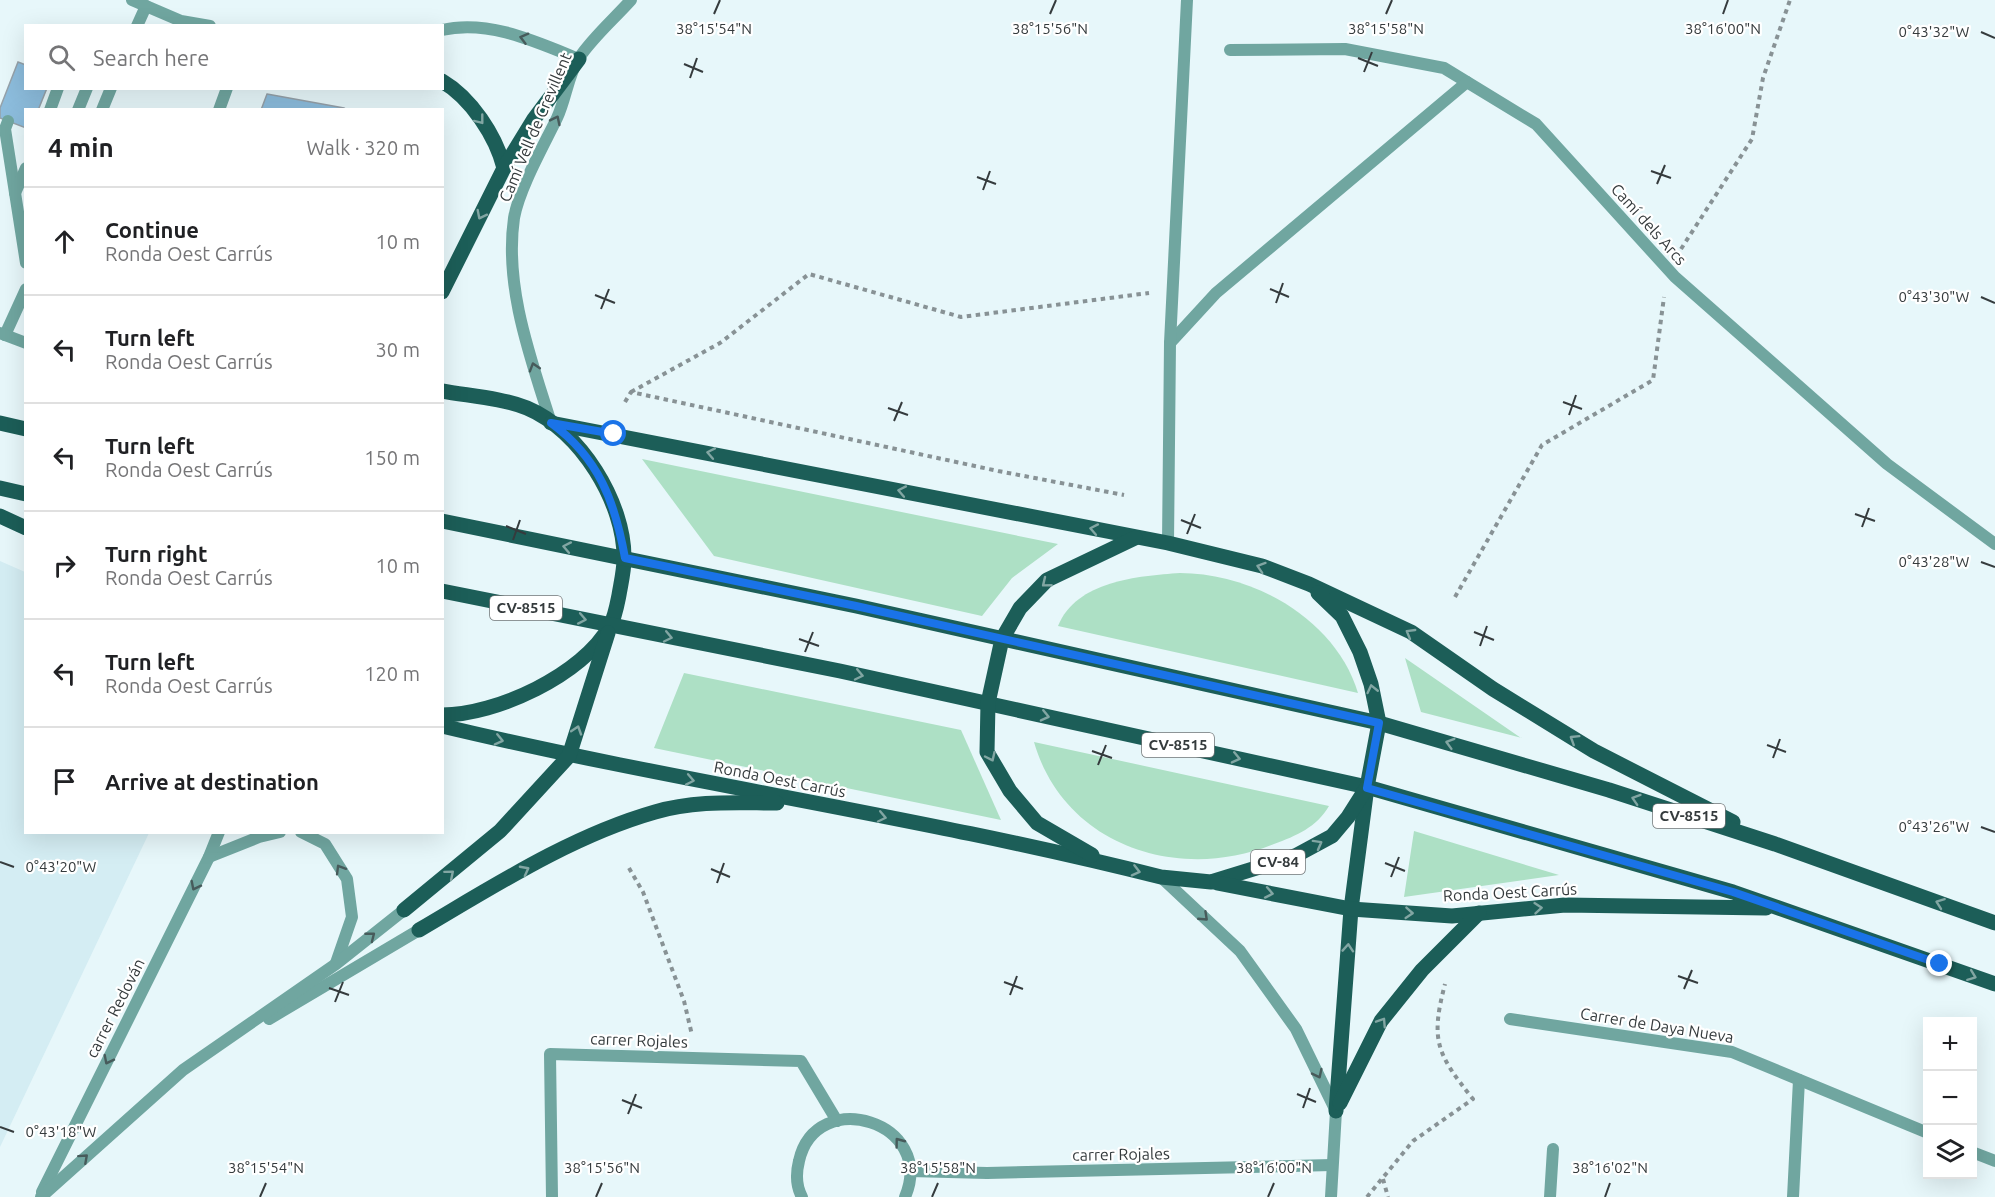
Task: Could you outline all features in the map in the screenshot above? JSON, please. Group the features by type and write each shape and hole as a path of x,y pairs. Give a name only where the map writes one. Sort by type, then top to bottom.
{"main road":[{"path":"444,288 504,168 534,119 579,59"},
{"path":"444,82 453,87 484,123 500,150 504,168"},
{"name":"Ronda Oest Carrús","path":"444,391 528,408 568,435 598,473 610,497 625,558 610,625 598,642 578,661 547,684 463,715 444,715"},
{"path":"2,423 24,428"},
{"name":"Ronda Oest Carrús","path":"551,423 1168,543 1262,566 1309,584 1411,632 1493,689 1594,751 1774,844"},
{"path":"0,488 24,494"},
{"path":"0,516 24,527"},
{"name":"Ronda Oest Carrús","path":"444,521 1002,639 1379,723 1609,790 1774,844 1995,923"},
{"name":"Ronda Oest Carrús","path":"1111,865 1071,845 1037,823 1010,792 987,752 988,703 1002,639 1020,609 1047,580 1135,538"},
{"name":"Ronda Oest Carrús","path":"1211,882 1295,856 1332,836 1348,818 1367,788 1379,723 1371,684 1360,652 1342,616 1309,584"},
{"name":"Ronda Oest Carrús","path":"444,591 988,703 1367,788 1733,892 1995,984"},
{"path":"404,910 500,831 568,756 610,625"},
{"name":"Ronda Oest Carrús","path":"444,726 568,756 816,804 1161,877 1211,882 1351,909 1452,915 1564,905 1778,908"},
{"path":"1336,1111 1351,909 1367,788"},
{"path":"419,930 576,842 656,812 712,802 816,804"},
{"path":"1336,1111 1382,1021 1422,970 1479,913"}],"street":[{"path":"132,0 181,21 198,24"},
{"name":"Camí Vell de Crevillent","path":"551,423 532,363 518,305 513,256 514,217 534,166 563,106 579,59 631,0"},
{"path":"1168,543 1170,343 1187,0"},
{"path":"139,24 146,6"},
{"path":"444,30 453,28 500,32 528,38 579,59"},
{"name":"Camí dels Arcs","path":"1230,50 1345,49 1444,68 1536,124 1668,270 1887,464 1995,544"},
{"path":"1170,343 1216,293 1467,82"},
{"path":"51,108 57,90"},
{"path":"79,108 86,90"},
{"path":"103,108 110,90"},
{"path":"220,108 226,90"},
{"path":"8,121 5,129 24,250"},
{"path":"15,194 24,173"},
{"path":"15,194 24,186"},
{"path":"24,293 3,334 24,342"},
{"name":"carrer Redován","path":"40,1197 209,857 218,834"},
{"path":"209,857 272,834"},
{"path":"305,834 326,844 347,879 352,917 336,964"},
{"path":"1161,877 1240,951 1296,1029 1336,1111 1331,1197"},
{"name":"carrer Redován","path":"40,1197 183,1070 336,964 404,910"},
{"name":"carrer Redován","path":"183,1070 419,930"},
{"name":"Carrer de Daya Nueva","path":"1510,1019 1732,1052 1923,1131"},
{"name":"carrer Rojales","path":"552,1197 550,1054 801,1061 837,1121"},
{"path":"1793,1197 1799,1080"},
{"path":"802,1197 796,1173 801,1154 811,1137 826,1125 845,1118 865,1119 883,1126 897,1138 906,1153 910,1171 905,1197"},
{"path":"1550,1197 1553,1149"},
{"path":"1977,1154 1995,1161"},
{"name":"carrer Rojales","path":"910,1171 987,1173 1332,1165"}],"path":[{"path":"1455,597 1542,444 1653,380 1668,270 1752,139 1763,78 1790,0"},
{"path":"625,402 631,392 720,343 809,274 961,317 1149,293"},
{"path":"631,392 998,471 1124,495"},
{"path":"629,868 643,892 684,1001 698,1058"},
{"path":"1367,1197 1413,1141 1473,1099 1448,1068 1437,1037 1436,1023 1445,984"},
{"path":"1383,1178 1388,1197"}],"shaded area":[{"path":"0,561 24,572 24,834 149,834 0,1147"}],"green space":[{"path":"642,459 1058,544 1012,578 982,616 714,556"},
{"path":"1180,573 1208,575 1236,581 1288,606 1312,623 1331,643 1347,667 1358,693 1058,626 1067,611 1093,590 1128,579"},
{"path":"1405,658 1520,738 1421,712"},
{"path":"684,673 961,730 1001,820 654,748"},
{"path":"1034,742 1329,806 1318,820 1298,834 1238,855 1201,859 1164,856 1130,847 1098,830 1071,807 1049,778"},
{"path":"1414,831 1559,875 1404,897"}],"building":[{"path":"18,62 24,64 24,90 46,90 39,108 24,108 24,127 0,118 0,108"},
{"path":"267,94 344,108 262,108"}],"route":[{"path":"614,434 551,423 568,435 598,473 610,497 625,558 856,606 1379,723 1367,788 1733,892 1940,964"}]}
